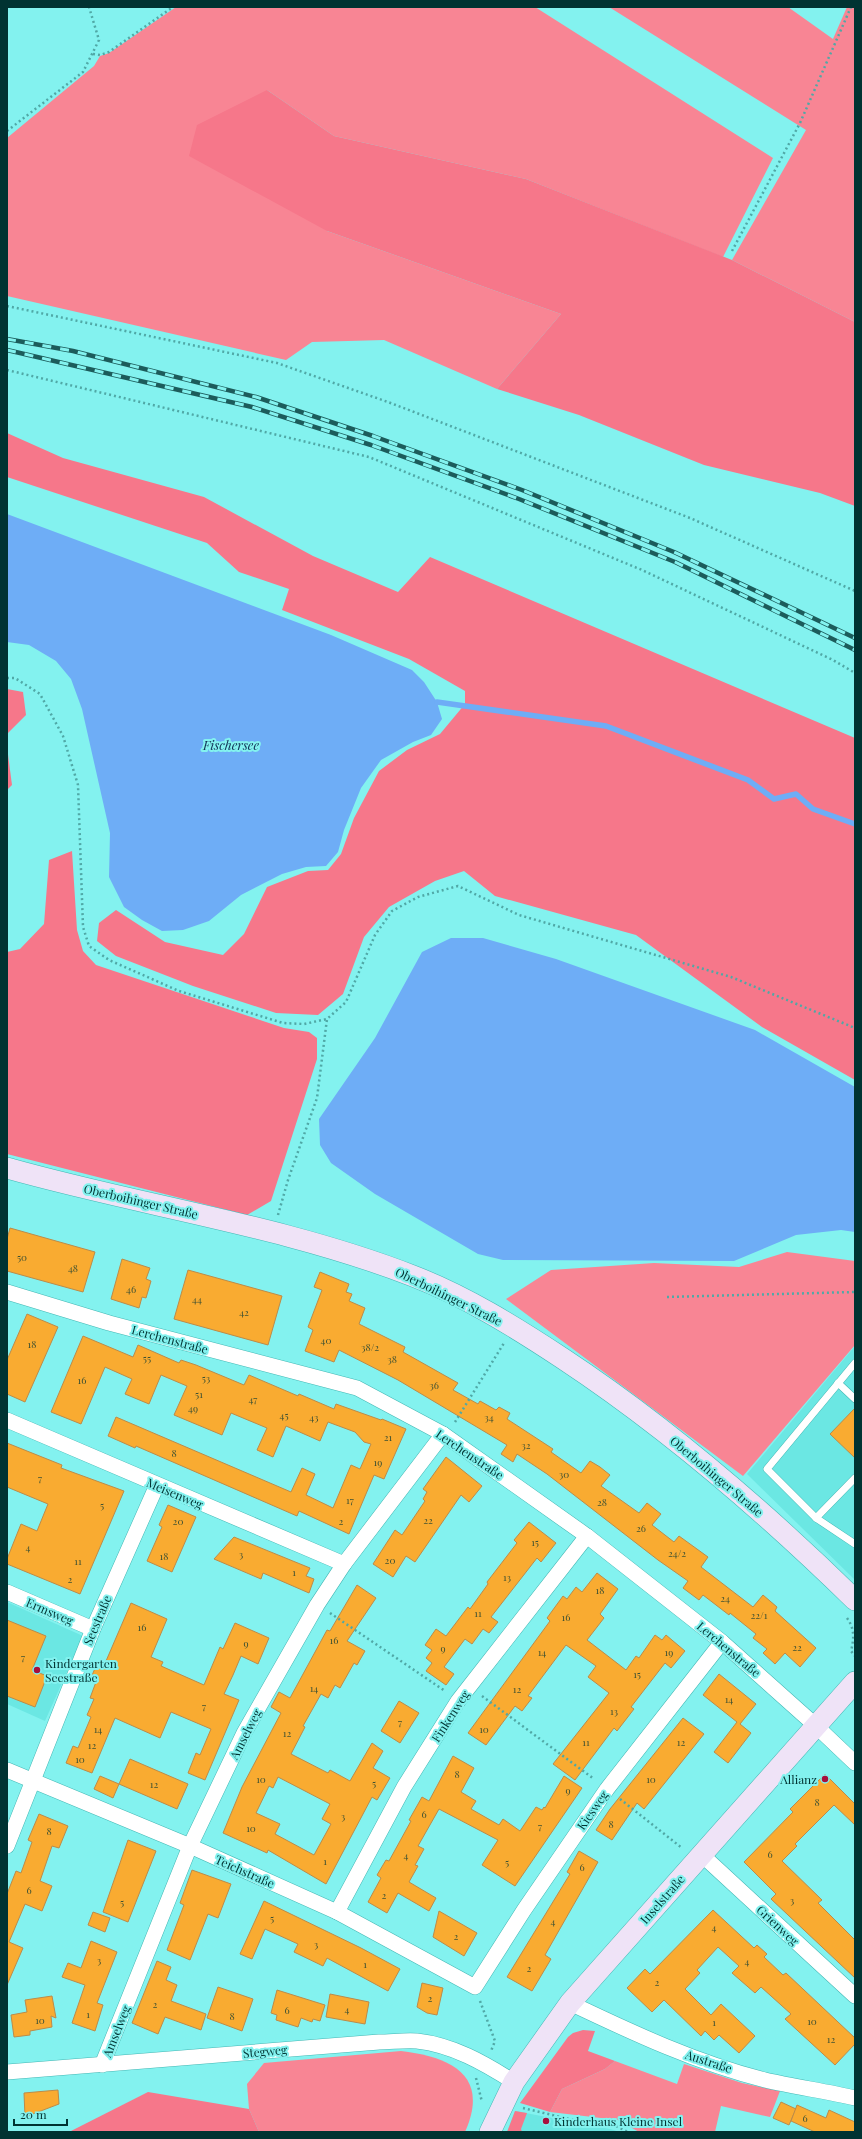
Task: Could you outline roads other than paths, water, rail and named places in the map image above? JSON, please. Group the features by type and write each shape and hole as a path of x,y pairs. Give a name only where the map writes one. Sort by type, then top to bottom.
{"main road":[{"name":"Oberboihinger Straße","path":"7,1168 273,1232 359,1256 415,1277 488,1312 605,1386 702,1460 756,1506 849,1607"},
{"name":"Inselstraße","path":"490,2132 504,2100 514,2082 570,2003 855,1682"}],"street":[{"name":"Lerchenstraße","path":"7,1292 110,1323 357,1388 444,1435 587,1536 722,1642 855,1763"},
{"name":"Meisenweg","path":"7,1420 344,1564"},
{"name":"Amselweg","path":"102,2065 190,1846 244,1733 318,1605 344,1564 444,1435"},
{"name":"Seestraße","path":"7,1846 93,1629 157,1485"},
{"name":"Finkenweg","path":"337,1912 404,1787 458,1701 587,1536"},
{"name":"Ermsweg","path":"7,1592 93,1629"},
{"name":"Kiesweg","path":"475,1988 524,1910 607,1789 722,1642"},
{"name":"Teichstraße","path":"7,1770 190,1846 337,1912 475,1988"},
{"name":"Grienweg","path":"699,1856 855,1996"},
{"name":"Austraße","path":"570,2003 641,2038 698,2058 765,2080 855,2098"},
{"name":"Stegweg","path":"7,2072 379,2042 417,2041 456,2050 485,2063 514,2082"}],"lane":[{"path":"855,1363 767,1469 816,1518 855,1544"},
{"path":"838,1383 855,1399"},
{"path":"816,1518 855,1478"}],"water":[{"name":"Fischersee","path":"7,514 331,635 412,670 424,682 437,702 442,719 431,735 413,742 381,760 361,788 344,830 338,852 326,866 306,867 282,874 241,895 209,921 183,930 162,931 142,920 124,907 109,877 110,833 82,709 71,679 56,661 29,645 7,642"},
{"path":"451,938 483,938 556,959 755,1030 855,1087 855,1232 841,1230 796,1235 734,1261 503,1260 478,1254 375,1194 331,1163 320,1145 319,1119 375,1038 422,952"}],"waterway":[{"path":"437,702 606,726 748,780 774,799 796,794 813,809 855,824"}],"railway":[{"path":"7,339 73,351 256,397 373,436 522,490 674,552 855,638"},
{"path":"7,350 252,407 371,445 519,499 675,562 855,650"}],"place":[{"name":"Kindergarten Seestraße","path":"37,1670"},
{"name":"Allianz","path":"825,1779"},
{"name":"Kinderhaus Kleine Insel","path":"546,2121"}]}
